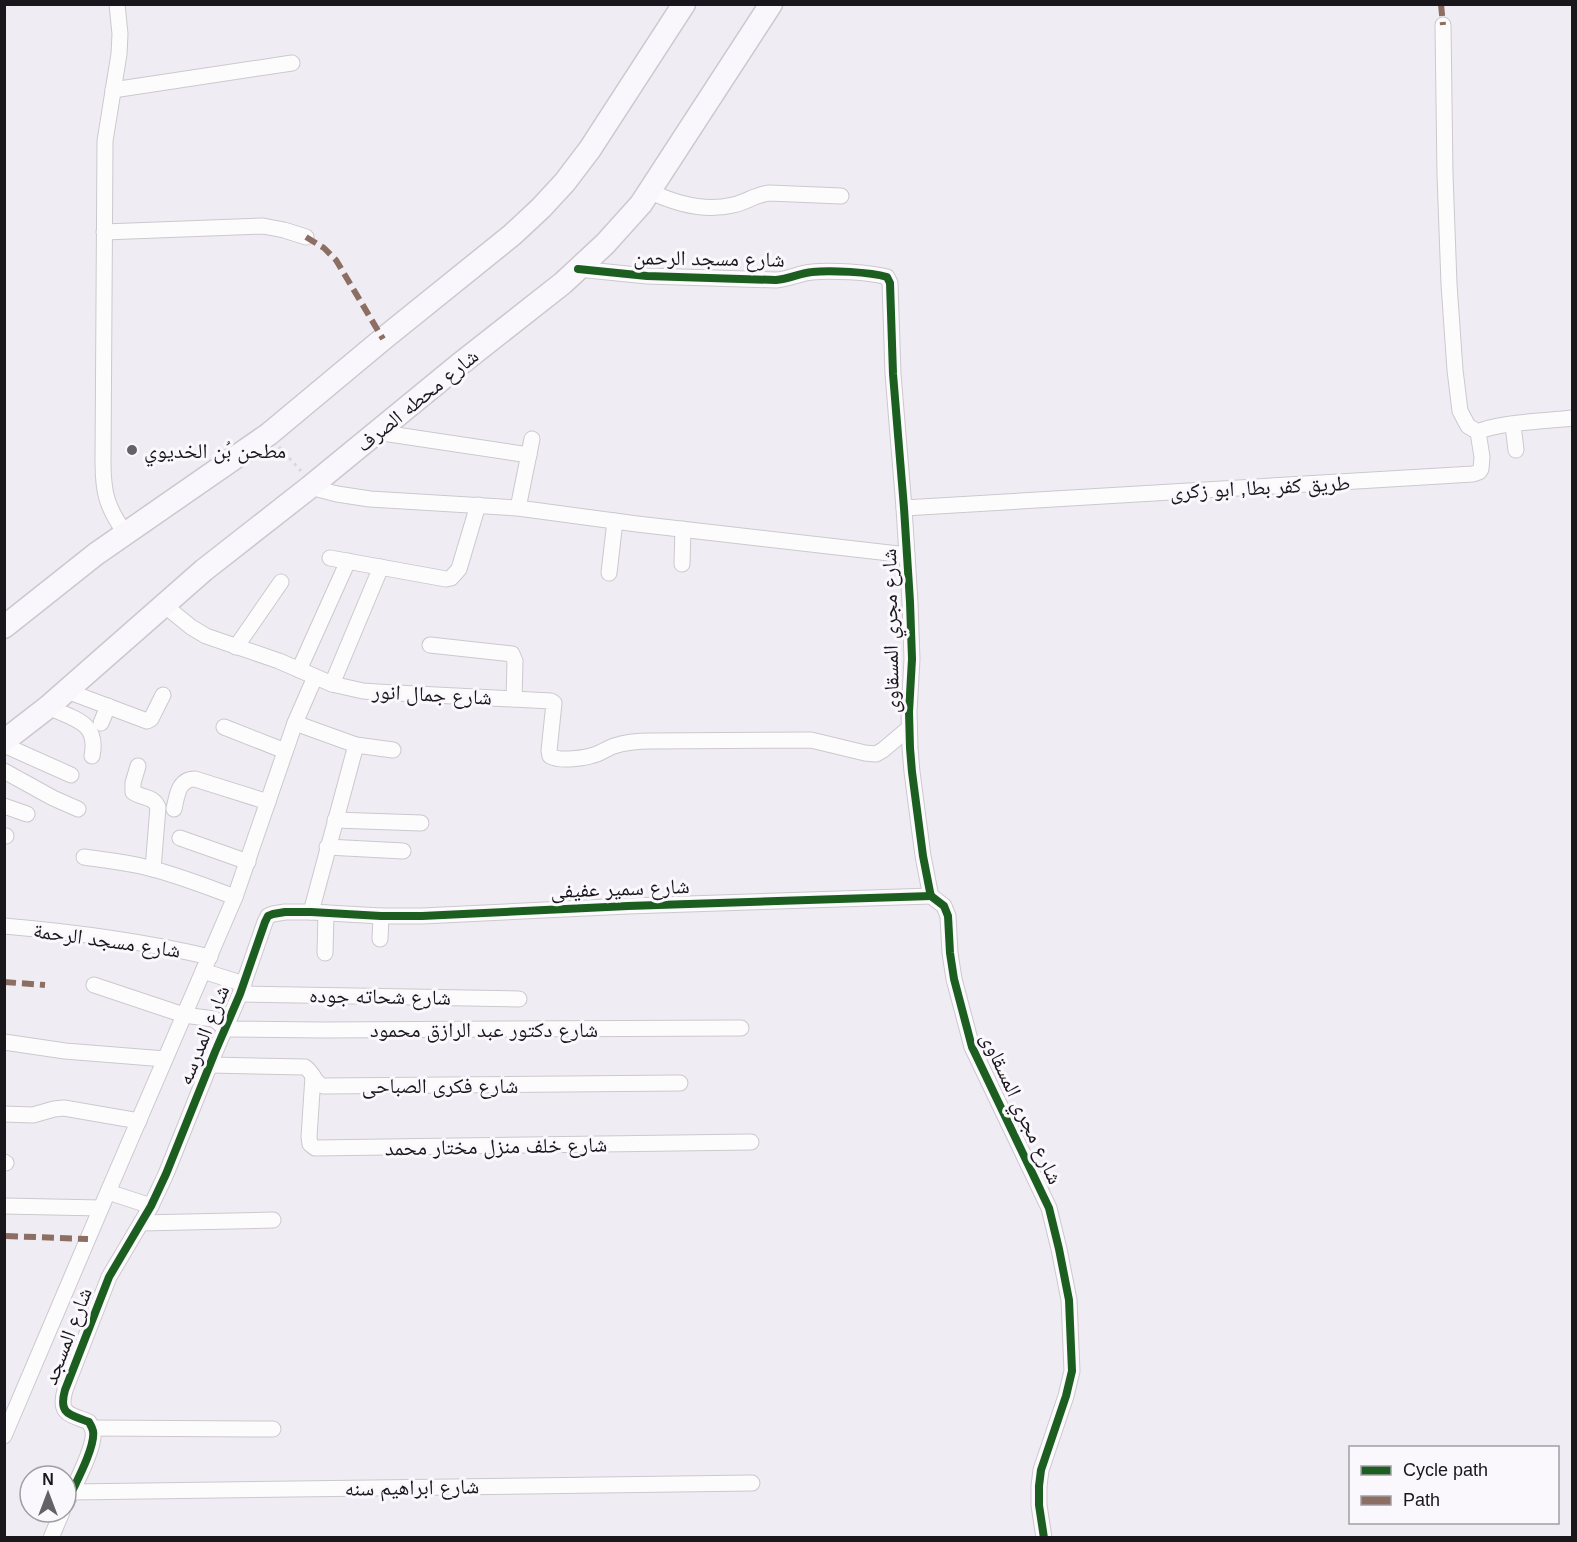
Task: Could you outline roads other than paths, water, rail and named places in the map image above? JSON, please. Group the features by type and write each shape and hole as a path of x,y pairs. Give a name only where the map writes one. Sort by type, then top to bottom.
{"street":[{"path":"117,4 119,54 105,141 103,475 105,497 125,533"},
{"path":"4,627 125,533 269,434 512,235 565,182 590,149 684,4"},
{"name":"شارع محطه الصرف","path":"4,743 67,691 307,481 376,432 563,283 618,231 650,191 771,4"},
{"path":"1443,25 1449,284 1460,411 1468,426 1478,432 1513,424 1572,418"},
{"path":"113,90 292,63"},
{"path":"650,191 666,199 705,207 734,205 760,194 841,196"},
{"path":"104,232 263,226 306,237"},
{"name":"شارع مسجد الرحمن","path":"578,269 647,276 776,280 811,272 874,274 887,278 890,283 891,300"},
{"name":"شارع مجري المسقاوى","path":"891,300 893,374 904,508 912,659 909,728 912,772 923,856 932,896 944,906 948,916 954,979 972,1047 1049,1208 1069,1300 1072,1371 1041,1470 1039,1486 1039,1505 1044,1538"},
{"path":"1513,424 1516,450"},
{"path":"376,432 529,455"},
{"name":"طريق كفر بطا, ابو زكرى","path":"904,508 1473,474 1479,472 1482,464 1478,432"},
{"path":"518,508 532,439"},
{"path":"307,481 337,494 370,499 518,508 907,555"},
{"path":"330,558 446,579 452,578 459,569 478,505"},
{"path":"609,573 615,521"},
{"path":"682,564 683,529"},
{"path":"299,670 348,561"},
{"path":"332,684 381,567"},
{"path":"236,646 281,582"},
{"name":"شارع جمال انور","path":"164,605 177,617 206,636 279,661 332,684 370,692 551,700 554,703 549,751 550,756 554,759 595,755 614,746 630,742 651,741 811,740 876,754 909,728"},
{"path":"430,645 512,654 515,661 514,699"},
{"path":"4,1436 235,897 295,723 315,677"},
{"path":"67,691 144,721 151,719 163,695"},
{"path":"101,723 108,706"},
{"path":"48,707 89,728 94,740 92,756"},
{"path":"295,723 356,745 393,750"},
{"path":"224,727 285,751"},
{"path":"4,743 70,775"},
{"path":"325,953 318,913 327,847 356,745"},
{"path":"138,766 132,788 136,794 150,798 158,807 153,869"},
{"path":"4,771 78,809"},
{"path":"174,809 181,785 189,779 268,802"},
{"path":"4,806 27,814"},
{"path":"335,820 421,823"},
{"path":"180,838 248,862"},
{"path":"327,847 403,851"},
{"path":"84,857 153,869 235,897"},
{"name":"شارع سمير عفيفى","path":"318,913 422,916 639,905 932,896"},
{"name":"شارع المدرسه","path":"151,1206 226,1029 268,916 279,913 318,913"},
{"path":"380,939 381,916"},
{"name":"شارع مسجد الرحمة","path":"4,926 106,938 210,957"},
{"name":"شارع شحاته جوده","path":"203,971 242,989 519,999"},
{"path":"94,985 184,1015 214,1019 226,1029"},
{"name":"شارع دكتور عبد الرازق محمود","path":"226,1029 741,1028"},
{"path":"4,1042 65,1051 165,1059"},
{"name":"شارع فكرى الصباحى","path":"210,1065 305,1067 323,1086 680,1083"},
{"name":"شارع خلف منزل مختار محمد","path":"313,1076 309,1137 310,1144 315,1148 752,1142"},
{"path":"4,1114 33,1115 63,1108 139,1121"},
{"path":"108,1192 151,1206"},
{"path":"4,1206 101,1208"},
{"name":"شارع المسجد","path":"92,1428 89,1422 68,1414 62,1399 109,1277 151,1206"},
{"path":"141,1223 273,1220"},
{"path":"78,1477 90,1449 92,1428 273,1430"},
{"name":"شارع ابراهيم سنه","path":"78,1498 752,1483"},
{"path":"51,1538 57,1524"}],"place":[{"name":"مطحن بُن الخديوي","path":"132,450"}]}
